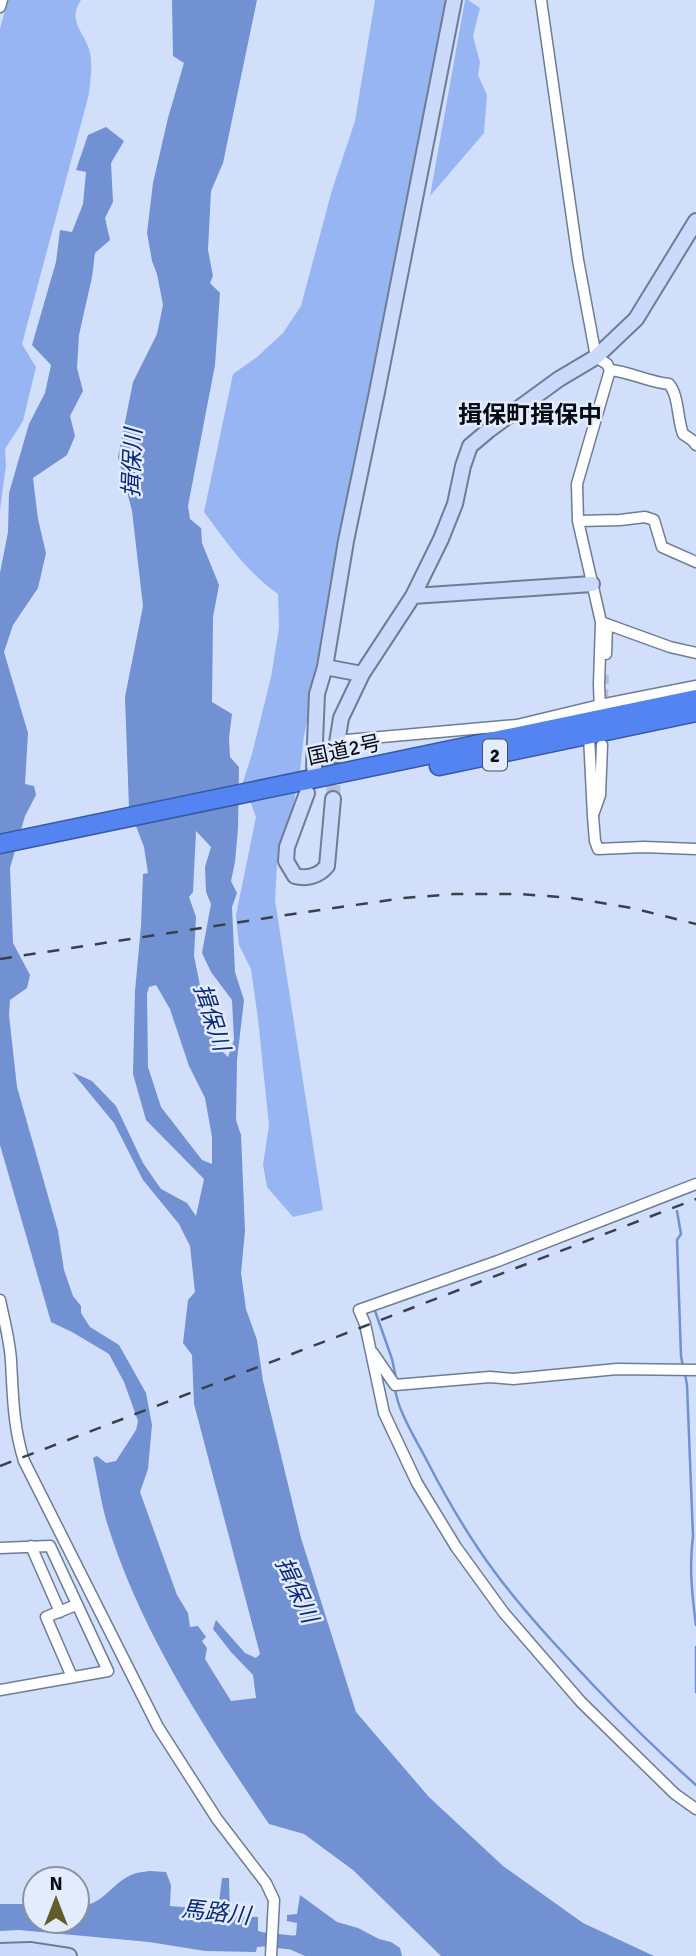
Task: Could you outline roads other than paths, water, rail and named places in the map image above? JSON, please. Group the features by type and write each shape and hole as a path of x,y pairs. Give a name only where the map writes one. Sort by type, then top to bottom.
{"highway":[{"name":"国道2号","path":"0,855 302,788 600,712 696,699"},
{"name":"国道2号","path":"0,844 302,788 595,740 696,712"}],"street":[{"path":"0,7 2,0"},
{"path":"333,799 327,866 313,876 295,876 286,860 287,847 302,788 314,766 317,694 326,667 346,541 454,0"},
{"path":"541,0 578,260 596,357 607,364 610,370 577,484 578,521 604,623 604,675"},
{"path":"696,221 636,319 596,357 559,379 489,429 470,446 455,504 441,539 413,596 362,674 341,718 336,748 600,712 696,685"},
{"path":"610,370 625,371 653,383 669,384 675,391 678,420 683,435 696,445"},
{"path":"578,521 645,517 654,520 662,547 696,562"},
{"path":"413,596 592,584"},
{"path":"604,623 670,647 696,653"},
{"path":"600,712 599,684 604,623"},
{"path":"326,667 362,674"},
{"path":"593,816 600,795 595,740"},
{"path":"595,740 593,816 598,849 696,849"},
{"path":"696,1184 498,1261 359,1310 365,1324 384,1413 416,1483 456,1547 504,1613 581,1702 675,1794 696,1809"},
{"path":"0,1300 10,1348 18,1443 24,1461 158,1727 217,1819 265,1883 274,1900 271,1956"},
{"path":"370,1350 395,1385 490,1377 535,1378 617,1369 696,1370"},
{"path":"30,1546 60,1612"},
{"path":"0,1548 50,1546 108,1671 0,1690"},
{"path":"72,1677 46,1617 76,1605"},
{"path":"0,1951 30,1950 69,1956"}],"water":[{"name":"揖保川","path":"172,0 257,0 223,163 211,191 208,250 213,276 210,283 220,293 215,365 188,506 190,519 201,528 202,543 219,585 213,617 212,702 232,714 230,757 239,767 238,828 231,881 237,893 232,907 235,972 244,1000 237,1060 236,1120 241,1135 245,1231 241,1273 246,1309 257,1340 263,1381 301,1538 356,1712 429,1797 503,1866 583,1923 654,1956 441,1956 353,1870 304,1834 269,1824 178,1681 157,1643 122,1566 106,1518 93,1458 97,1456 106,1463 116,1461 136,1430 138,1421 124,1382 109,1354 51,1322 0,1145 0,573 8,532 9,493 29,424 45,393 51,365 32,345 56,262 60,230 72,232 83,204 86,172 76,170 88,135 106,127 124,141 111,163 113,202 105,218 110,240 95,253 79,335 77,368 83,391 70,416 75,436 67,455 33,478 46,553 38,588 13,625 4,652 28,733 25,784 34,786 36,795 25,816 10,868 13,943 30,975 27,988 10,1000 9,1015 17,1087 58,1231 64,1270 73,1296 81,1306 81,1313 90,1327 119,1345 146,1393 152,1425 148,1469 140,1492 177,1595 188,1613 190,1627 198,1626 206,1637 202,1641 207,1648 205,1659 231,1701 256,1698 253,1675 213,1629 216,1620 245,1653 256,1658 260,1654 194,1404 192,1355 183,1343 188,1300 195,1292 190,1246 179,1224 143,1180 114,1123 72,1072 92,1081 116,1106 143,1163 161,1189 187,1203 196,1216 204,1179 146,1120 133,1074 135,991 143,874 148,873 144,847 129,808 125,697 143,606 132,511 118,457 133,382 157,334 163,305 147,233 153,183 184,63 173,56","holes":["196,831 211,847 205,867 206,892 211,904 202,953 211,972 232,1000 234,1040 228,1057 214,1043 194,956 196,917 189,897 193,892","156,985 170,1009 189,1066 205,1098 212,1137 212,1164 202,1160 161,1107 148,1067 147,994 149,987"]},
{"path":"140,1872 166,1872 171,1885 170,1906 218,1910 222,1878 229,1878 230,1916 258,1917 258,1931 262,1932 261,1947 257,1947 256,1952 205,1951 149,1942 73,1935 91,1935 91,1904 122,1880"},
{"path":"300,1895 337,1922 391,1942 400,1948 402,1956 305,1956 287,1948 287,1938 296,1935 297,1923 287,1921 287,1915 297,1914"},
{"path":"0,1904 21,1904 21,1930 0,1931"}],"waterway":[{"path":"677,1211 681,1234 677,1240 683,1367"},
{"path":"374,1308 396,1378"},
{"path":"685,1374 696,1625"},
{"path":"395,1388 403,1414 441,1486 494,1571 583,1674 645,1738 696,1785"},
{"path":"696,1647 696,1692"},
{"name":"馬路川","path":"242,1937 305,1944"}],"tunnel":[{"path":"603,699 604,675"},
{"path":"333,799 335,755"}],"railway":[{"path":"0,959 306,912 454,894 520,894 572,898 632,908 696,924"},
{"path":"0,1466 696,1199"}],"district":[{"name":"揖保町揖保中","path":"530,415"}]}
